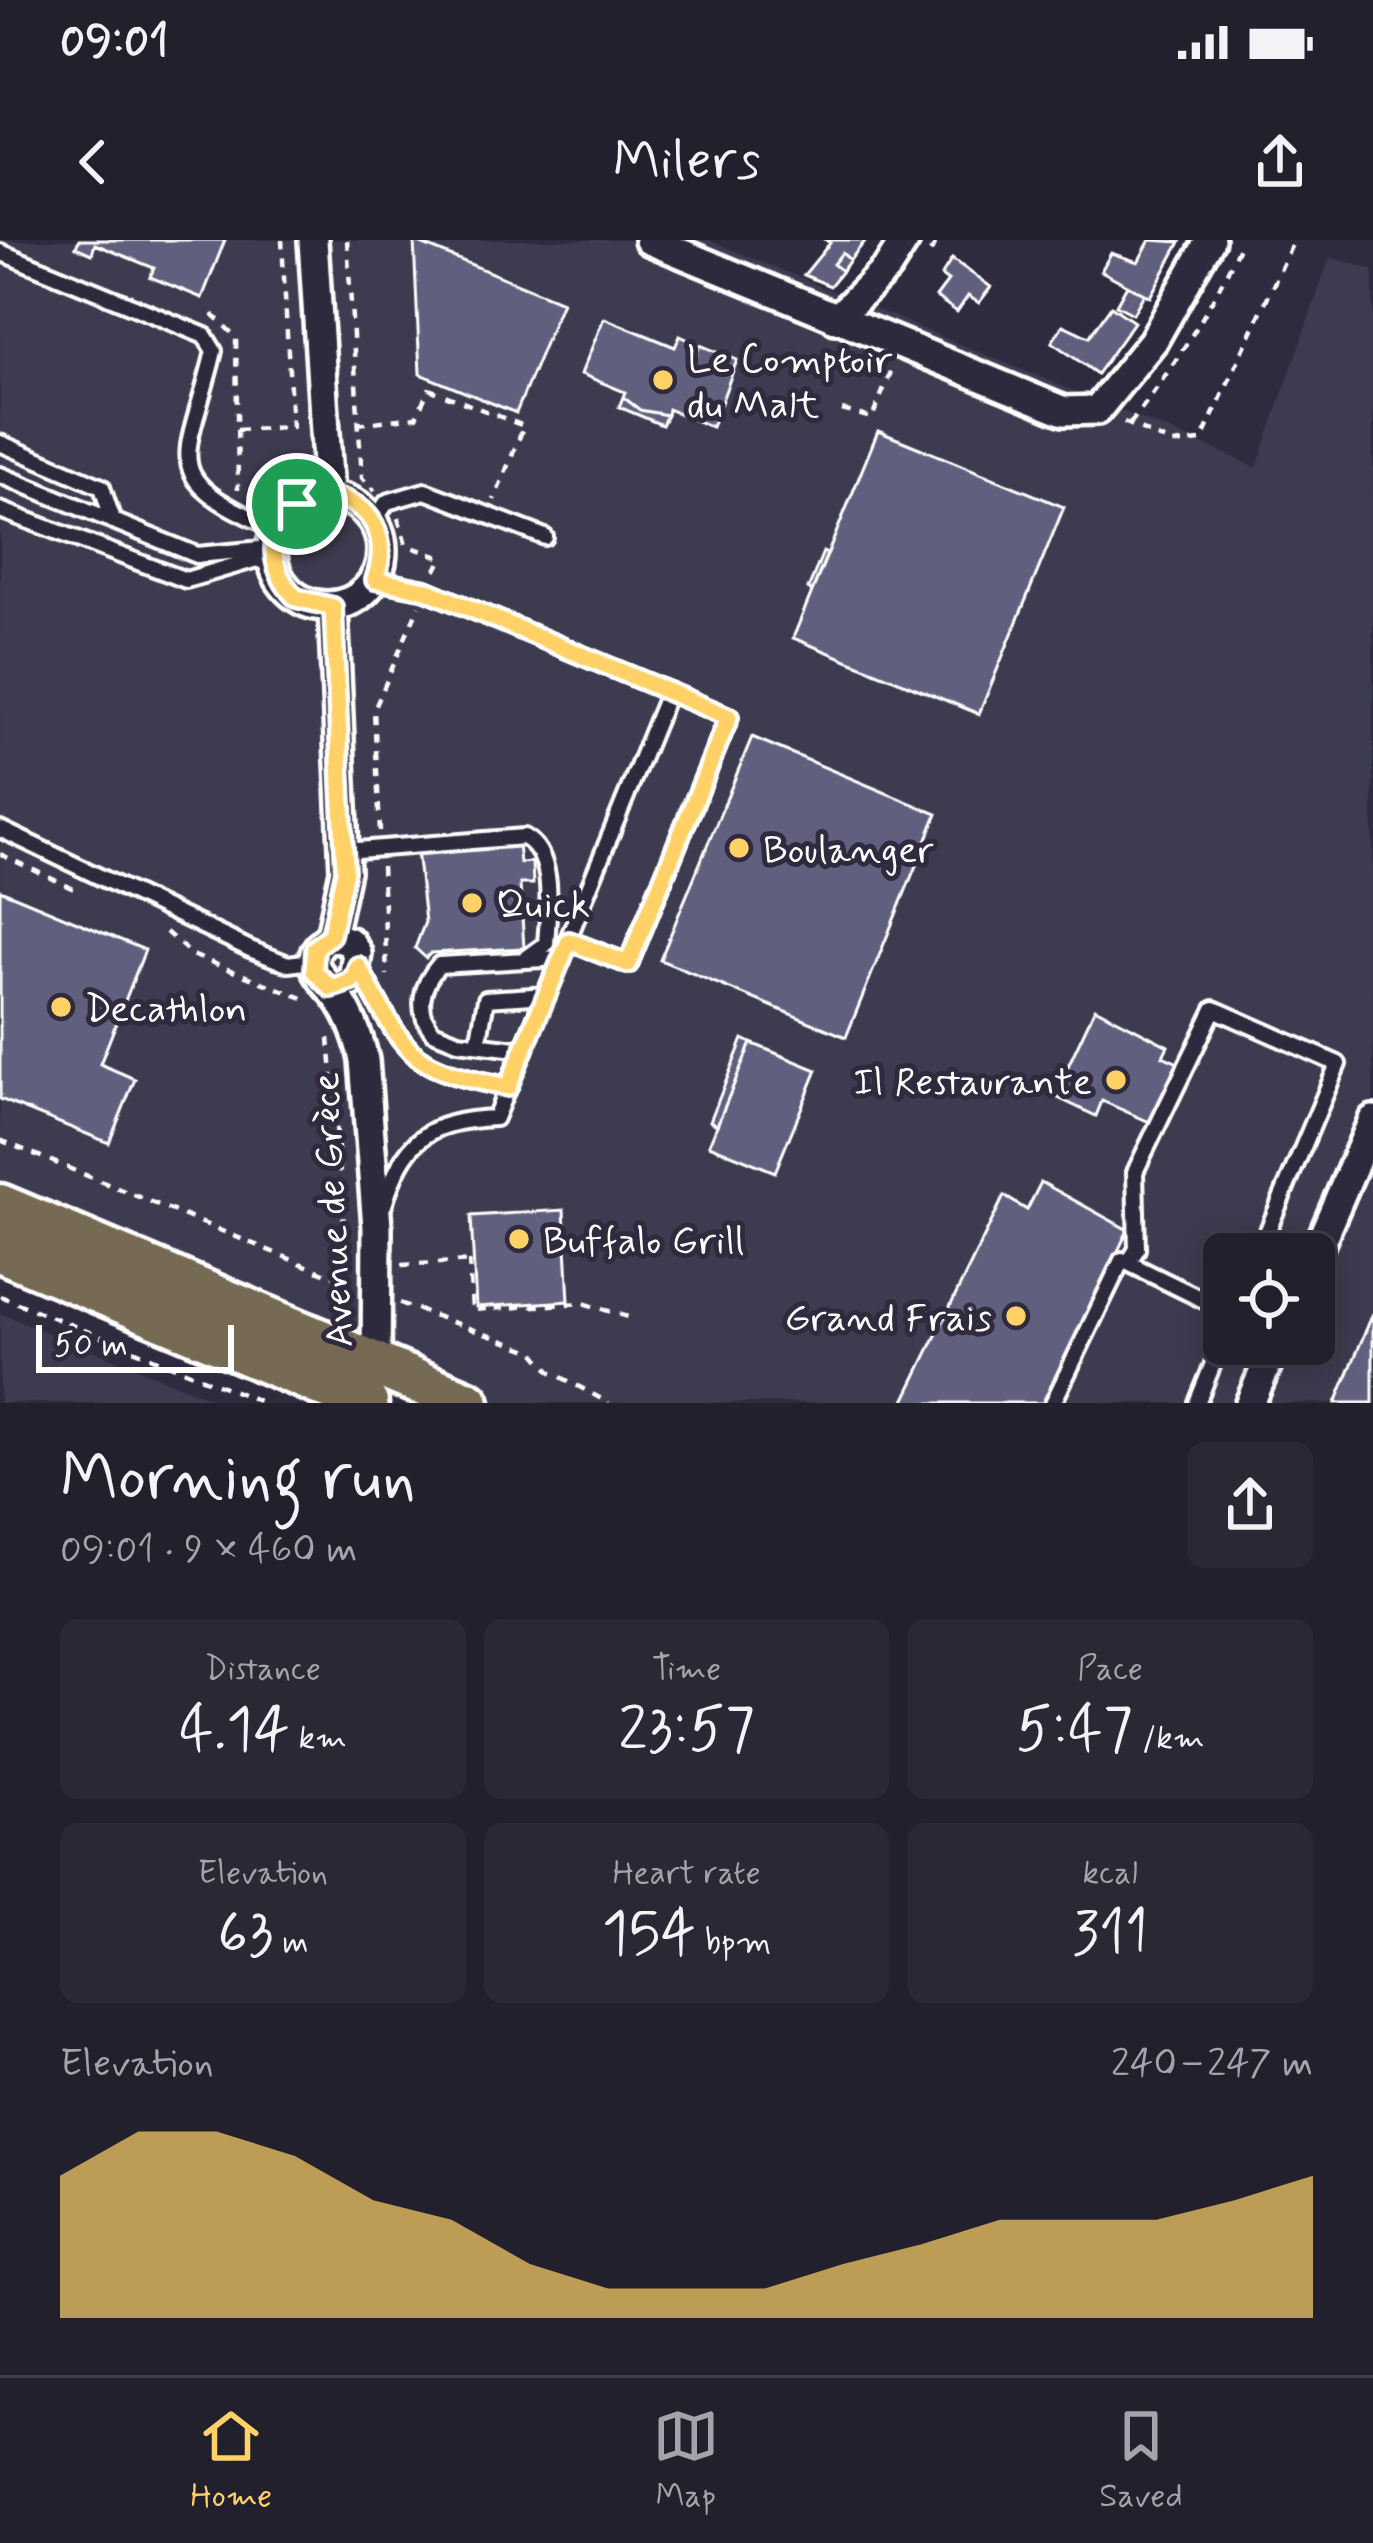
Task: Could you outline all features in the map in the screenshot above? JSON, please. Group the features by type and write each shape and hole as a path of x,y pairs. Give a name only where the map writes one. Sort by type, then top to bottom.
{"main road":[{"path":"0,1207 371,1390"},
{"path":"0,1250 371,1390 468,1403"}],"street":[{"path":"313,240 329,495"},
{"path":"649,240 1064,411 1097,410 1153,341 1210,240"},
{"path":"836,319 887,268 905,240"},
{"path":"329,495 380,512 382,540 375,580 350,602 333,607 296,598 274,548 297,504 329,495"},
{"path":"333,607 345,861 339,969"},
{"path":"312,961 315,948 339,969"},
{"name":"Avenue de Grèce","path":"339,969 358,1036 377,1227 391,1300 371,1390"},
{"path":"1324,1233 1373,1120"},
{"path":"1250,1403 1267,1365"}],"lane":[{"path":"0,252 205,336 214,351 185,442 190,476 274,548"},
{"path":"0,443 102,487 113,521"},
{"path":"0,475 197,555 274,548"},
{"path":"380,512 425,491 545,537"},
{"path":"0,511 187,580 256,559 274,548"},
{"path":"375,580 426,590 729,717 628,964 569,941"},
{"path":"377,1227 398,1164 426,1130 495,1118 669,691"},
{"path":"0,829 250,949 287,964 312,961"},
{"path":"345,861 381,848 524,837 542,856 547,890 546,944 524,960"},
{"path":"524,1050 433,1032 425,1022 423,990 439,965 562,958"},
{"path":"339,969 423,1065 508,1087"},
{"path":"478,1044 486,999 547,994"},
{"path":"1128,1263 1137,1250 1136,1172 1214,1009 1338,1064 1267,1233"},
{"path":"1053,1403 1123,1260 1203,1300"},
{"path":"1197,1403 1213,1365"}],"path":[{"path":"282,240 292,427"},
{"path":"347,240 362,478 380,512 406,545 442,558 374,710 390,1026"},
{"path":"1130,425 1175,364 1242,240"},
{"path":"1097,410 1173,444 1202,441 1294,240"},
{"path":"212,314 236,337 238,513"},
{"path":"842,410 872,418 901,345"},
{"path":"237,430 416,417 429,389 524,426 489,513"},
{"path":"0,854 90,896"},
{"path":"156,924 192,955 339,969"},
{"path":"328,1032 344,1225 334,1277"},
{"path":"0,1140 391,1300 534,1352 550,1371 609,1403"},
{"path":"391,1300 401,1245"},
{"path":"401,1265 472,1261 472,1310 583,1303 628,1317"},
{"path":"0,1296 264,1403"}],"shaded area":[{"path":"0,240 709,240 1257,467 1330,257 1373,270 1373,1403 435,1403 0,1213"},
{"path":"0,1313 223,1403 0,1403"}],"building":[{"path":"79,240 225,240 202,298 150,277 154,268 95,244 92,254 76,247"},
{"path":"826,240 866,240 850,260 842,253 833,264 842,271 830,286 804,275 830,243"},
{"path":"1150,240 1180,242 1150,297 1101,271 1111,253 1138,262"},
{"path":"414,241 562,302 516,413 420,374"},
{"path":"842,253 850,260 842,271 833,264"},
{"path":"952,259 991,287 979,303 968,296 957,312 936,297 948,281 941,276"},
{"path":"1127,285 1144,294 1133,314 1116,305"},
{"path":"1111,306 1134,322 1097,374 1052,342 1063,325 1089,337"},
{"path":"604,318 675,347 680,336 695,343 690,353 696,356 700,345 737,360 712,427 668,409 667,415 640,410 623,397 625,392 581,374"},
{"path":"623,397 640,410 667,415 662,425 619,407"},
{"path":"878,431 1064,507 979,714 793,638"},
{"path":"823,552 827,554 812,591 808,589"},
{"path":"752,737 937,814 846,1037 660,960"},
{"name":"Quick","path":"518,845 520,863 532,862 533,884 520,884 524,948 431,953 426,958 415,948 425,922 417,850"},
{"name":"Decathlon","path":"0,890 145,950 100,1064 135,1079 109,1143 0,1099"},
{"name":"Il Restaurante","path":"1095,1008 1168,1046 1163,1056 1178,1063 1152,1123 1102,1101 1096,1116 1054,1096"},
{"path":"743,1039 751,1043 717,1125 710,1121"},
{"path":"751,1043 817,1070 775,1172 709,1145"},
{"name":"Grand Frais","path":"1041,1182 1128,1230 1046,1403 903,1403 1004,1196 1027,1210"},
{"name":"Buffalo Grill","path":"564,1210 569,1301 476,1307 471,1216"},
{"path":"1373,1313 1373,1403 1336,1403"}],"place":[{"name":"Le Comptoir du Malt","path":"663,380"},
{"name":"Boulanger","path":"739,848"},
{"name":"Quick","path":"472,903"},
{"name":"Decathlon","path":"61,1007"},
{"name":"Il Restaurante","path":"1116,1080"},
{"name":"Buffalo Grill","path":"519,1239"},
{"name":"Grand Frais","path":"1016,1316"}],"route":[{"path":"329,495 362,508 382,540 375,580 426,590 729,717 628,964 569,941 508,1087 443,1075 423,1065 396,1039 358,966 352,981 331,988 314,971 315,948 331,935 345,851 333,607 296,598 274,567 276,529 297,504 329,495"}]}
